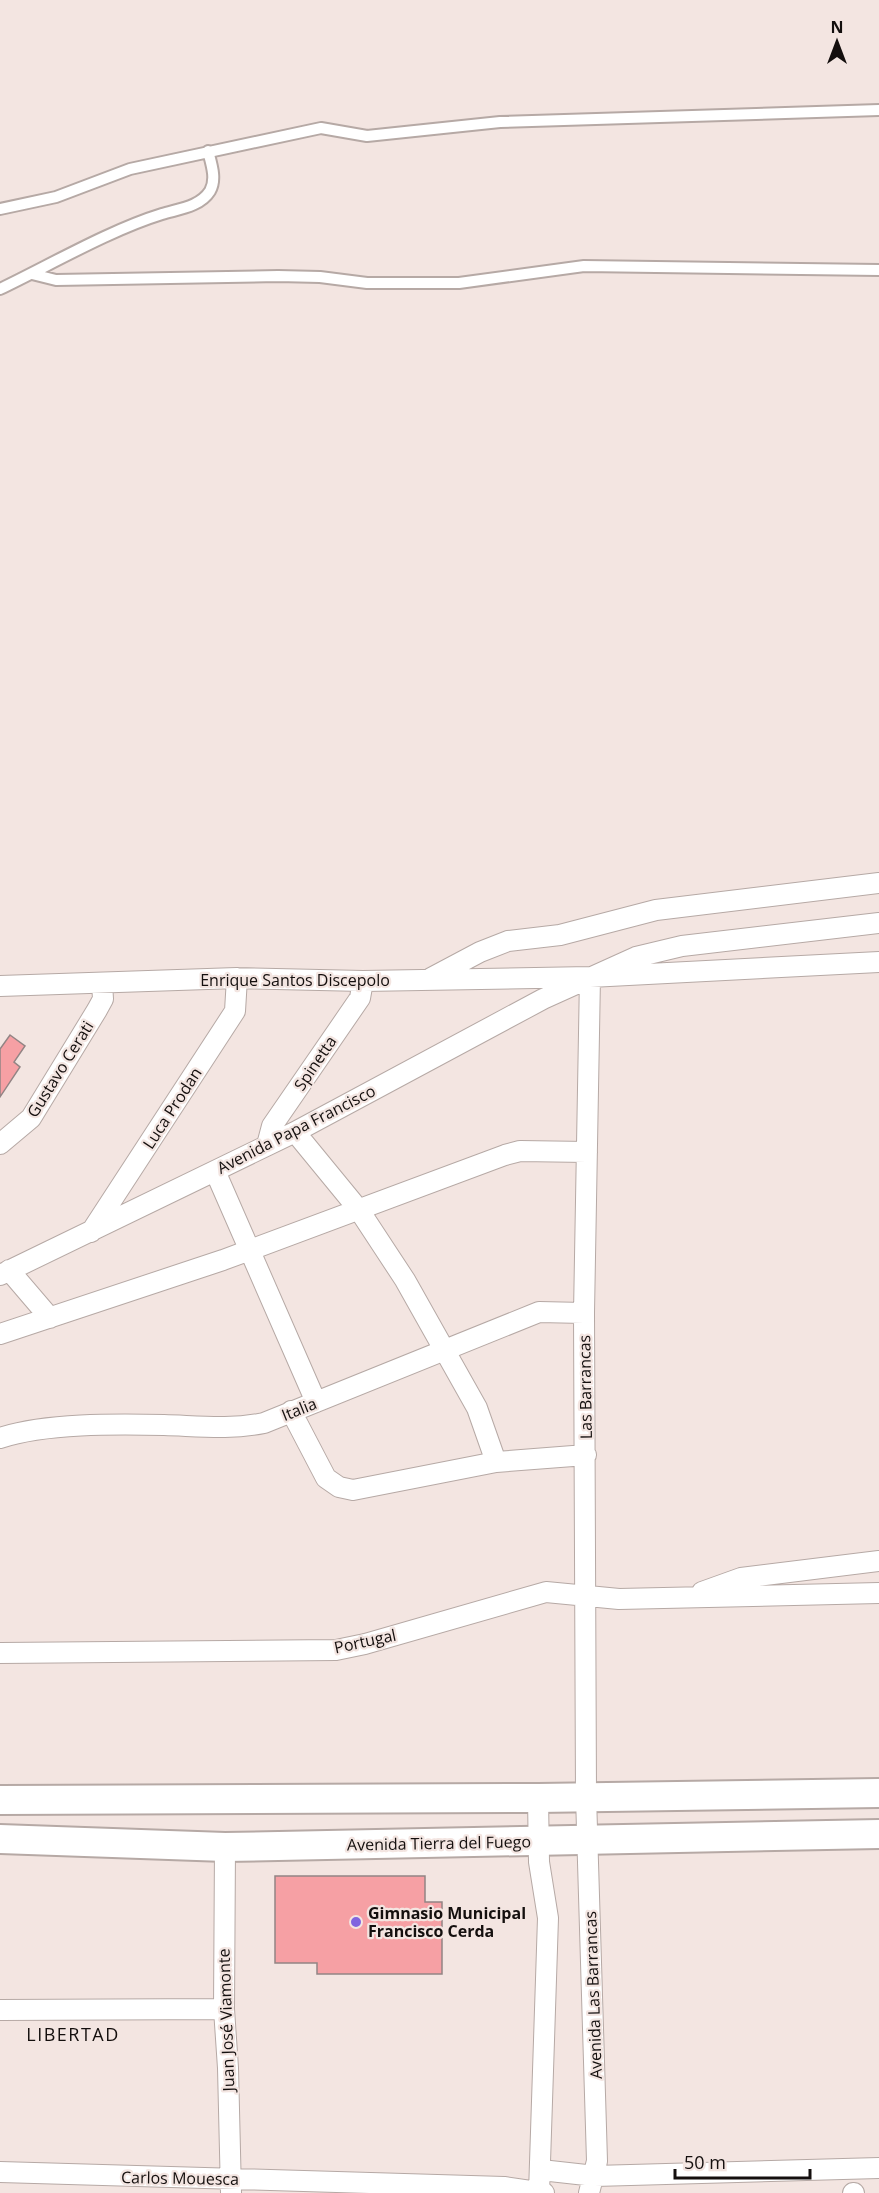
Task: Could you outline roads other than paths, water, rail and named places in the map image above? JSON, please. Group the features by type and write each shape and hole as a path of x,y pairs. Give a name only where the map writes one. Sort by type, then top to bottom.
{"street":[{"path":"430,979 480,951 508,941 560,935 656,910 879,883"},
{"name":"Avenida Papa Francisco","path":"5,1273 295,1132 543,999 636,957 663,950 879,923"},
{"name":"Enrique Santos Discepolo","path":"0,986 237,978 363,981 590,977 879,962"},
{"name":"Las Barrancas","path":"586,1796 584,1313 590,977"},
{"name":"Luca Prodan","path":"90,1232 235,1011 237,978"},
{"name":"Spinetta","path":"267,1145 272,1126 360,998 363,981"},
{"name":"Gustavo Cerati","path":"0,1144 31,1118 98,1010 103,999 102,983"},
{"path":"295,1132 359,1210 405,1280 477,1408 496,1462"},
{"path":"0,1334 250,1250 520,1151 587,1152"},
{"path":"215,1171 316,1402"},
{"path":"5,1273 50,1318"},
{"name":"Italia","path":"0,1438 22,1431 133,1425 239,1428 264,1423 538,1312 584,1313"},
{"path":"291,1412 326,1478 339,1486 353,1490 496,1462 586,1455"},
{"name":"Portugal","path":"688,1597 741,1578 879,1561"},
{"name":"Portugal","path":"0,1653 336,1650 387,1638 546,1592 619,1599 879,1593"},
{"path":"0,1800 538,1798 879,1792"},
{"name":"Avenida Las Barrancas","path":"586,1796 597,2161 592,2184"},
{"path":"538,1798 539,1842 548,1918 541,2193"},
{"name":"Avenida Tierra del Fuego","path":"0,1839 225,1847 879,1834"},
{"name":"Juan José Viamonte","path":"225,1847 224,2009 231,2186"},
{"path":"0,2010 224,2009"},
{"path":"541,2170 592,2184 879,2168"},
{"name":"Carlos Mouesca","path":"0,2172 231,2186 504,2187 541,2193"}],"lane":[{"path":"0,209 56,197 130,169 321,128 367,136 500,122 879,110"},
{"path":"0,289 146,219 188,207 205,198 212,189 213,173 208,151"},
{"path":"32,274 56,280 278,276 320,277 367,283 459,283 584,266 879,270"}],"place":[{"name":"Gimnasio Municipal Francisco Cerda","path":"356,1922"}],"district":[{"name":"LIBERTAD","path":"73,2034"}]}
